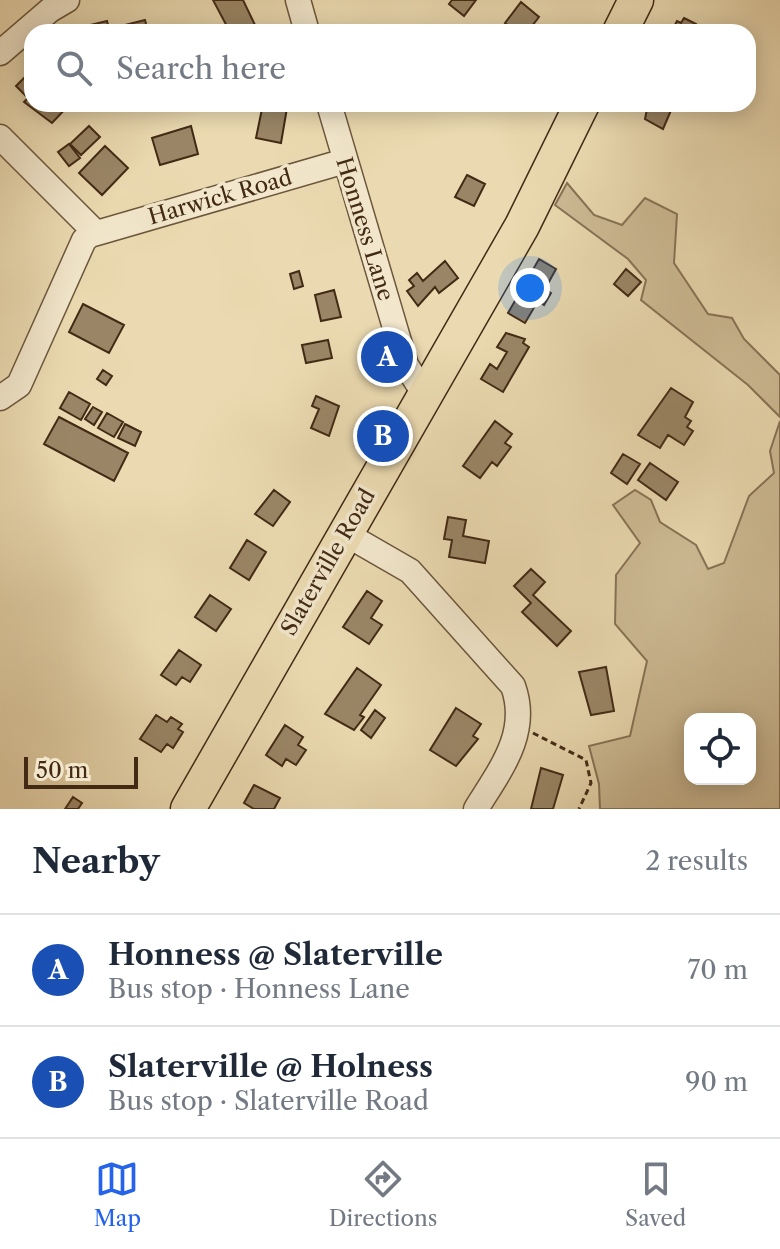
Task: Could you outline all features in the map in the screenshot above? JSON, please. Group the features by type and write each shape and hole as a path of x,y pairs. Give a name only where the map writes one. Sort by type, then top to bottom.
{"highway":[{"path":"624,24 636,0"},
{"name":"Slaterville Road","path":"188,809 522,226 578,112"}],"street":[{"path":"34,24 67,0"},
{"path":"298,0 305,24"},
{"path":"0,53 24,32"},
{"name":"Honness Lane","path":"331,112 406,365 425,395"},
{"path":"0,137 95,232 84,240 19,385 0,398"},
{"name":"Harwick Road","path":"95,232 345,161"},
{"path":"344,533 410,571 504,673 519,702 518,726 511,751 476,809"}],"path":[{"path":"518,726 586,760 591,783 579,809"}],"shaded area":[{"path":"567,183 594,215 622,225 645,198 677,214 674,263 708,314 732,318 744,339 780,375 780,417 748,385 641,300 646,280 628,259 555,205"},
{"path":"780,421 780,809 600,809 599,784 589,746 630,736 647,661 615,624 616,575 640,543 613,505 635,490 651,500 660,522 696,545 708,569 724,563 749,496 774,473 770,451"}],"building":[{"path":"213,0 243,0 255,24 226,24"},
{"path":"452,0 476,0 464,16 449,4"},
{"path":"521,2 539,17 534,24 505,23"},
{"path":"684,18 696,24 675,24 677,21 681,23"},
{"path":"24,78 24,94 16,86"},
{"path":"37,112 62,112 52,123"},
{"path":"261,112 286,112 281,143 256,138"},
{"path":"646,112 670,112 663,129 645,119"},
{"path":"89,126 100,137 81,155 70,144"},
{"path":"191,126 198,154 160,165 152,138"},
{"path":"69,144 80,158 69,166 58,152"},
{"path":"105,146 128,168 102,195 79,173"},
{"path":"467,175 485,184 474,206 455,197"},
{"path":"539,259 556,269 545,289 551,293 544,305 538,301 525,323 508,313"},
{"path":"445,261 458,278 439,293 435,287 418,306 407,291 414,286 409,280 417,273 423,281"},
{"path":"626,269 641,282 628,296 614,284"},
{"path":"299,271 303,286 294,289 290,274"},
{"path":"334,290 341,317 321,321 315,295"},
{"path":"83,304 124,325 109,353 69,332"},
{"path":"506,333 525,339 523,343 529,347 503,392 481,379 490,364 497,369 507,352 497,347"},
{"path":"328,340 332,358 306,363 302,345"},
{"path":"103,370 112,376 106,385 97,379"},
{"path":"671,388 693,402 685,417 691,421 687,427 693,431 684,445 668,435 660,448 638,435"},
{"path":"69,392 90,404 81,420 60,408"},
{"path":"316,396 339,406 329,436 311,428 319,409 312,406"},
{"path":"93,407 102,412 94,425 85,419"},
{"path":"107,413 123,422 114,437 98,428"},
{"path":"59,417 128,453 114,481 44,444"},
{"path":"495,421 512,434 505,443 511,447 497,466 492,462 480,478 463,466"},
{"path":"125,424 141,432 135,446 118,438"},
{"path":"623,454 640,464 627,484 611,473"},
{"path":"650,463 678,482 666,500 638,480"},
{"path":"274,490 290,502 273,526 255,514"},
{"path":"448,517 466,520 463,536 489,541 485,563 449,557 452,540 444,539"},
{"path":"247,540 266,552 249,580 230,568"},
{"path":"531,569 545,582 533,595 571,631 557,646 522,612 531,603 514,586"},
{"path":"367,591 382,601 371,618 382,625 369,644 343,627"},
{"path":"210,595 231,609 216,631 195,617"},
{"path":"179,650 201,665 190,682 182,677 176,685 161,675"},
{"path":"606,667 614,711 591,715 579,672"},
{"path":"357,668 381,685 360,715 364,717 354,730 325,714"},
{"path":"456,708 481,724 473,736 478,739 456,766 430,750"},
{"path":"375,710 385,718 371,738 361,730"},
{"path":"156,715 167,722 171,717 182,724 178,729 183,732 173,748 167,744 161,752 140,739"},
{"path":"285,725 303,737 298,745 306,750 296,765 286,759 282,766 266,755"},
{"path":"541,768 563,775 553,809 531,809"},
{"path":"254,785 280,798 274,809 254,809 244,803"},
{"path":"73,797 82,803 78,809 65,809"}],"place":[{"name":"Honness @ Slaterville","path":"387,357"},
{"name":"Slaterville @ Holness","path":"383,436"}]}
